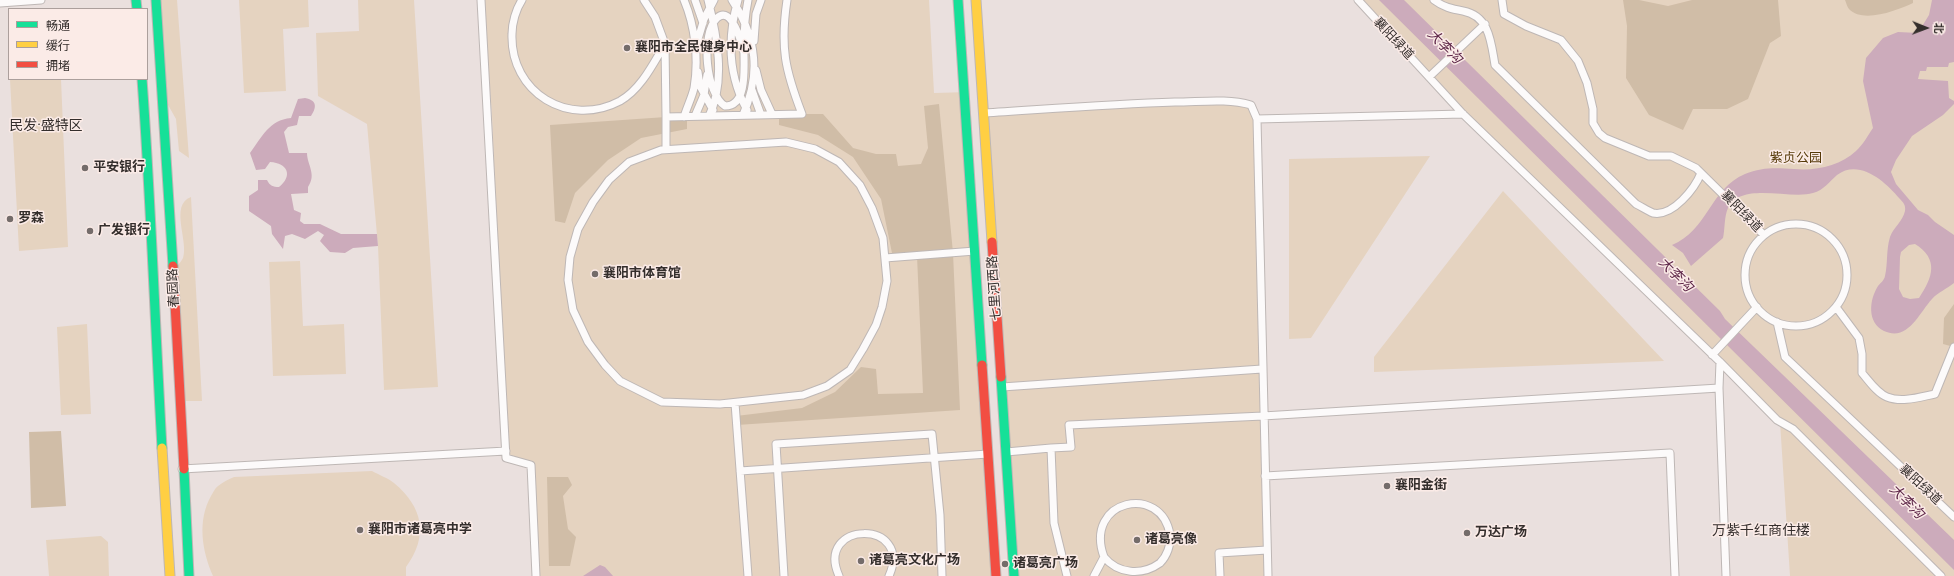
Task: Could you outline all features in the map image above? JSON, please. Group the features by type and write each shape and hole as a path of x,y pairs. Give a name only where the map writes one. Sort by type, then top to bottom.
{"street":[{"path":"0,3 41,0"},
{"name":"春园路","path":"156,0 170,198 182,469 189,576"},
{"path":"481,0 506,458 531,465 536,576"},
{"path":"522,0 512,24 512,48 519,71 533,90 552,104 575,110 599,109 621,100 639,85 651,70 665,44"},
{"path":"644,0 656,17 665,44 666,149"},
{"path":"684,0 689,14 700,86 712,114"},
{"path":"695,0 703,23 707,48 704,95 695,116"},
{"path":"708,0 714,24 718,58 712,114"},
{"path":"695,51 703,23 714,0"},
{"path":"707,60 709,77 715,96 719,103 725,106 732,105 740,96 743,86 745,21 748,0"},
{"path":"761,0 756,14 754,46 756,70 761,90 772,114"},
{"path":"666,117 746,113 761,115 802,114 791,86 785,60 783,33 787,0"},
{"name":"七里河西路","path":"958,0 996,576"},
{"name":"七里河西路","path":"976,0 1014,576"},
{"name":"襄阳绿道","path":"1358,0 1431,75 1463,114 1720,362"},
{"path":"1434,0 1440,5 1466,11 1478,17 1484,24 1491,37 1495,65 1636,204 1654,213 1664,212 1676,205 1686,196 1696,184 1701,173"},
{"name":"襄阳绿道","path":"1502,0 1504,14 1526,26 1560,40 1578,61 1589,90 1593,109 1593,123 1599,133 1605,138 1649,156 1671,156 1696,168 1764,235 1752,248 1746,264 1746,281 1750,297 1760,311 1777,322 1784,356 1954,517"},
{"path":"736,2 754,46"},
{"path":"736,2 733,22 731,61 734,80 746,113"},
{"path":"707,48 716,19 721,16 726,16 733,22 740,38 744,53"},
{"path":"1431,75 1484,24"},
{"path":"746,113 755,58"},
{"path":"684,117 694,88 696,62"},
{"path":"744,64 751,89 761,115"},
{"name":"春园路","path":"142,80 150,193 152,279 170,576"},
{"path":"984,113 1130,103 1221,101 1239,102 1251,106 1256,119 1268,576"},
{"path":"1256,119 1463,114"},
{"path":"786,142 815,149 838,162 860,185 872,208 883,238 885,258 887,281 882,307 876,325 863,350 850,370 827,386 803,395 735,403 720,404 662,402 620,381 605,365 588,342 573,310 568,280 570,257 578,229 593,202 609,180 629,162 666,149 786,142"},
{"path":"1764,235 1778,226 1794,223 1811,225 1826,233 1838,245 1845,260 1847,276 1844,293 1836,307 1823,319 1807,325 1790,326 1777,322"},
{"path":"885,258 975,252"},
{"path":"1713,354 1757,307"},
{"path":"1836,307 1859,338 1862,354 1862,373 1887,397 1910,399 1935,394 1954,347"},
{"path":"1720,362 1719,388 1726,576"},
{"path":"1720,362 1777,420 1793,429 1941,576"},
{"path":"1002,387 1262,369"},
{"path":"1006,452 1071,447 1069,425 1263,416 1719,388"},
{"path":"735,403 748,576"},
{"path":"784,576 776,444 932,434 940,515 942,576"},
{"path":"1051,448 1054,523 1066,576"},
{"path":"182,469 506,451"},
{"path":"1265,476 1670,453 1675,576"},
{"path":"740,471 988,454"},
{"path":"1134,503 1151,507 1164,519 1170,538 1169,547 1166,556 1157,566 1141,573 1128,575 1111,565 1104,557 1100,546 1099,535 1102,525 1113,510 1123,505 1134,503"},
{"path":"839,576 835,562 839,548 849,537 864,532 878,536 889,546 893,561 890,576"},
{"path":"1220,576 1219,553 1267,550"},
{"path":"1094,576 1104,557"}],"green space":[{"path":"156,0 177,0 189,158 179,151 176,119 163,96"},
{"path":"239,0 308,0 309,27 283,29 286,91 244,93"},
{"path":"358,0 414,0 438,387 384,390 378,246 367,124 318,96 316,33 359,31"},
{"path":"483,0 929,0 934,93 969,92 997,576 536,576 531,465 506,458 492,115"},
{"name":"紫贞公园","path":"1358,0 1954,0 1954,576 1790,576 1780,422 1463,114"},
{"path":"10,80 61,80 68,247 19,251"},
{"path":"1221,101 1251,105 1257,119 1268,576 1014,576 984,113"},
{"path":"1430,156 1311,338 1289,339 1289,159"},
{"path":"1503,191 1664,361 1374,372 1374,357"},
{"path":"191,197 202,401 179,401 174,271 183,258 184,251 180,215 181,208 185,201"},
{"path":"300,261 303,326 344,324 346,374 273,376 269,262"},
{"path":"87,324 91,414 61,415 57,327"},
{"path":"372,471 394,483 404,492 417,512 420,522 420,533 418,544 406,567 406,576 213,576 204,546 203,526 204,516 211,496 215,489 222,483 234,477"},
{"path":"101,536 108,542 109,576 49,576 46,540"}],"shaded area":[{"path":"1623,0 1639,0 1668,6 1692,0 1778,0 1781,36 1770,43 1748,99 1727,109 1693,109 1683,130 1649,115 1626,78 1627,26"},
{"path":"1845,0 1913,0 1913,3 1890,12 1871,16 1855,13 1849,9"},
{"path":"939,104 953,253 960,410 737,425 736,416 802,408 835,392 861,367 876,369 878,394 923,393 917,256 893,258 881,199 853,157 818,135 779,125 779,114 823,114 853,148 876,154 896,154 898,166 921,164 928,148 924,106"},
{"path":"666,117 687,117 687,129 641,138 608,160 575,193 565,223 555,221 550,125"},
{"path":"1954,304 1954,347 1943,344 1944,318"},
{"path":"61,431 66,506 31,508 29,432"},
{"path":"547,477 568,477 572,485 563,496 568,529 576,537 570,566 549,566"}],"water":[{"name":"大李沟","path":"1379,0 1404,0 1720,311 1725,319 1954,540 1954,570"},
{"path":"1932,0 1954,0 1954,62 1949,63 1948,67 1927,67 1926,71 1920,71 1918,79 1948,81 1949,98 1954,101 1954,104 1943,115 1912,136 1896,160 1891,172 1896,184 1918,210 1928,215 1935,222 1954,235 1954,283 1934,297 1912,324 1900,333 1884,331 1878,327 1872,317 1871,304 1878,286 1885,278 1890,237 1904,215 1905,207 1903,202 1894,192 1879,179 1871,174 1854,169 1845,170 1817,192 1803,195 1755,193 1744,195 1734,200 1728,208 1723,238 1691,266 1683,253 1672,245 1694,230 1716,199 1733,181 1745,174 1763,169 1811,169 1835,164 1859,149 1873,128 1863,81 1866,58 1883,38 1898,32 1918,33 1929,15","holes":["1915,244 1923,250 1931,262 1928,283 1919,298 1910,299 1903,297 1899,289 1901,252 1909,245"]},
{"path":"305,98 312,100 315,104 311,116 299,116 297,125 288,127 284,132 289,153 307,153 312,174 311,182 308,187 308,193 291,194 294,210 301,213 300,221 304,224 320,224 341,234 377,234 378,246 353,248 345,253 330,252 320,241 324,235 318,231 305,239 292,234 285,236 283,249 272,234 271,226 249,211 249,196 258,190 258,180 267,180 272,186 279,187 286,179 287,175 284,167 270,162 265,169 256,170 250,153 267,130 283,119 291,118 298,99"},
{"path":"600,565 605,567 613,576 583,576"}],"traffic: fast":[{"path":"136,0 137,8"},
{"path":"156,0 173,266"},
{"path":"958,0 982,365"},
{"path":"142,80 162,448"},
{"path":"1001,377 1014,576"},
{"path":"184,469 189,576"}],"traffic: slow":[{"path":"976,0 992,242"},
{"path":"162,448 170,576"}],"traffic: jam":[{"path":"992,242 1001,377"},
{"path":"173,266 184,469"},
{"path":"982,365 996,576"}],"place":[{"name":"襄阳市全民健身中心","path":"627,48"},
{"name":"平安银行","path":"85,168"},
{"name":"罗森","path":"10,219"},
{"name":"广发银行","path":"90,231"},
{"name":"襄阳市体育馆","path":"595,274"},
{"name":"襄阳金街","path":"1387,486"},
{"name":"襄阳市诸葛亮中学","path":"360,530"},
{"name":"万达广场","path":"1467,533"},
{"name":"诸葛亮像","path":"1137,540"},
{"name":"诸葛亮文化广场","path":"861,561"},
{"name":"诸葛亮广场","path":"1005,564"}],"district":[{"name":"民发·盛特区","path":"46,126"},
{"name":"万紫千红商住楼","path":"1761,531"}]}
